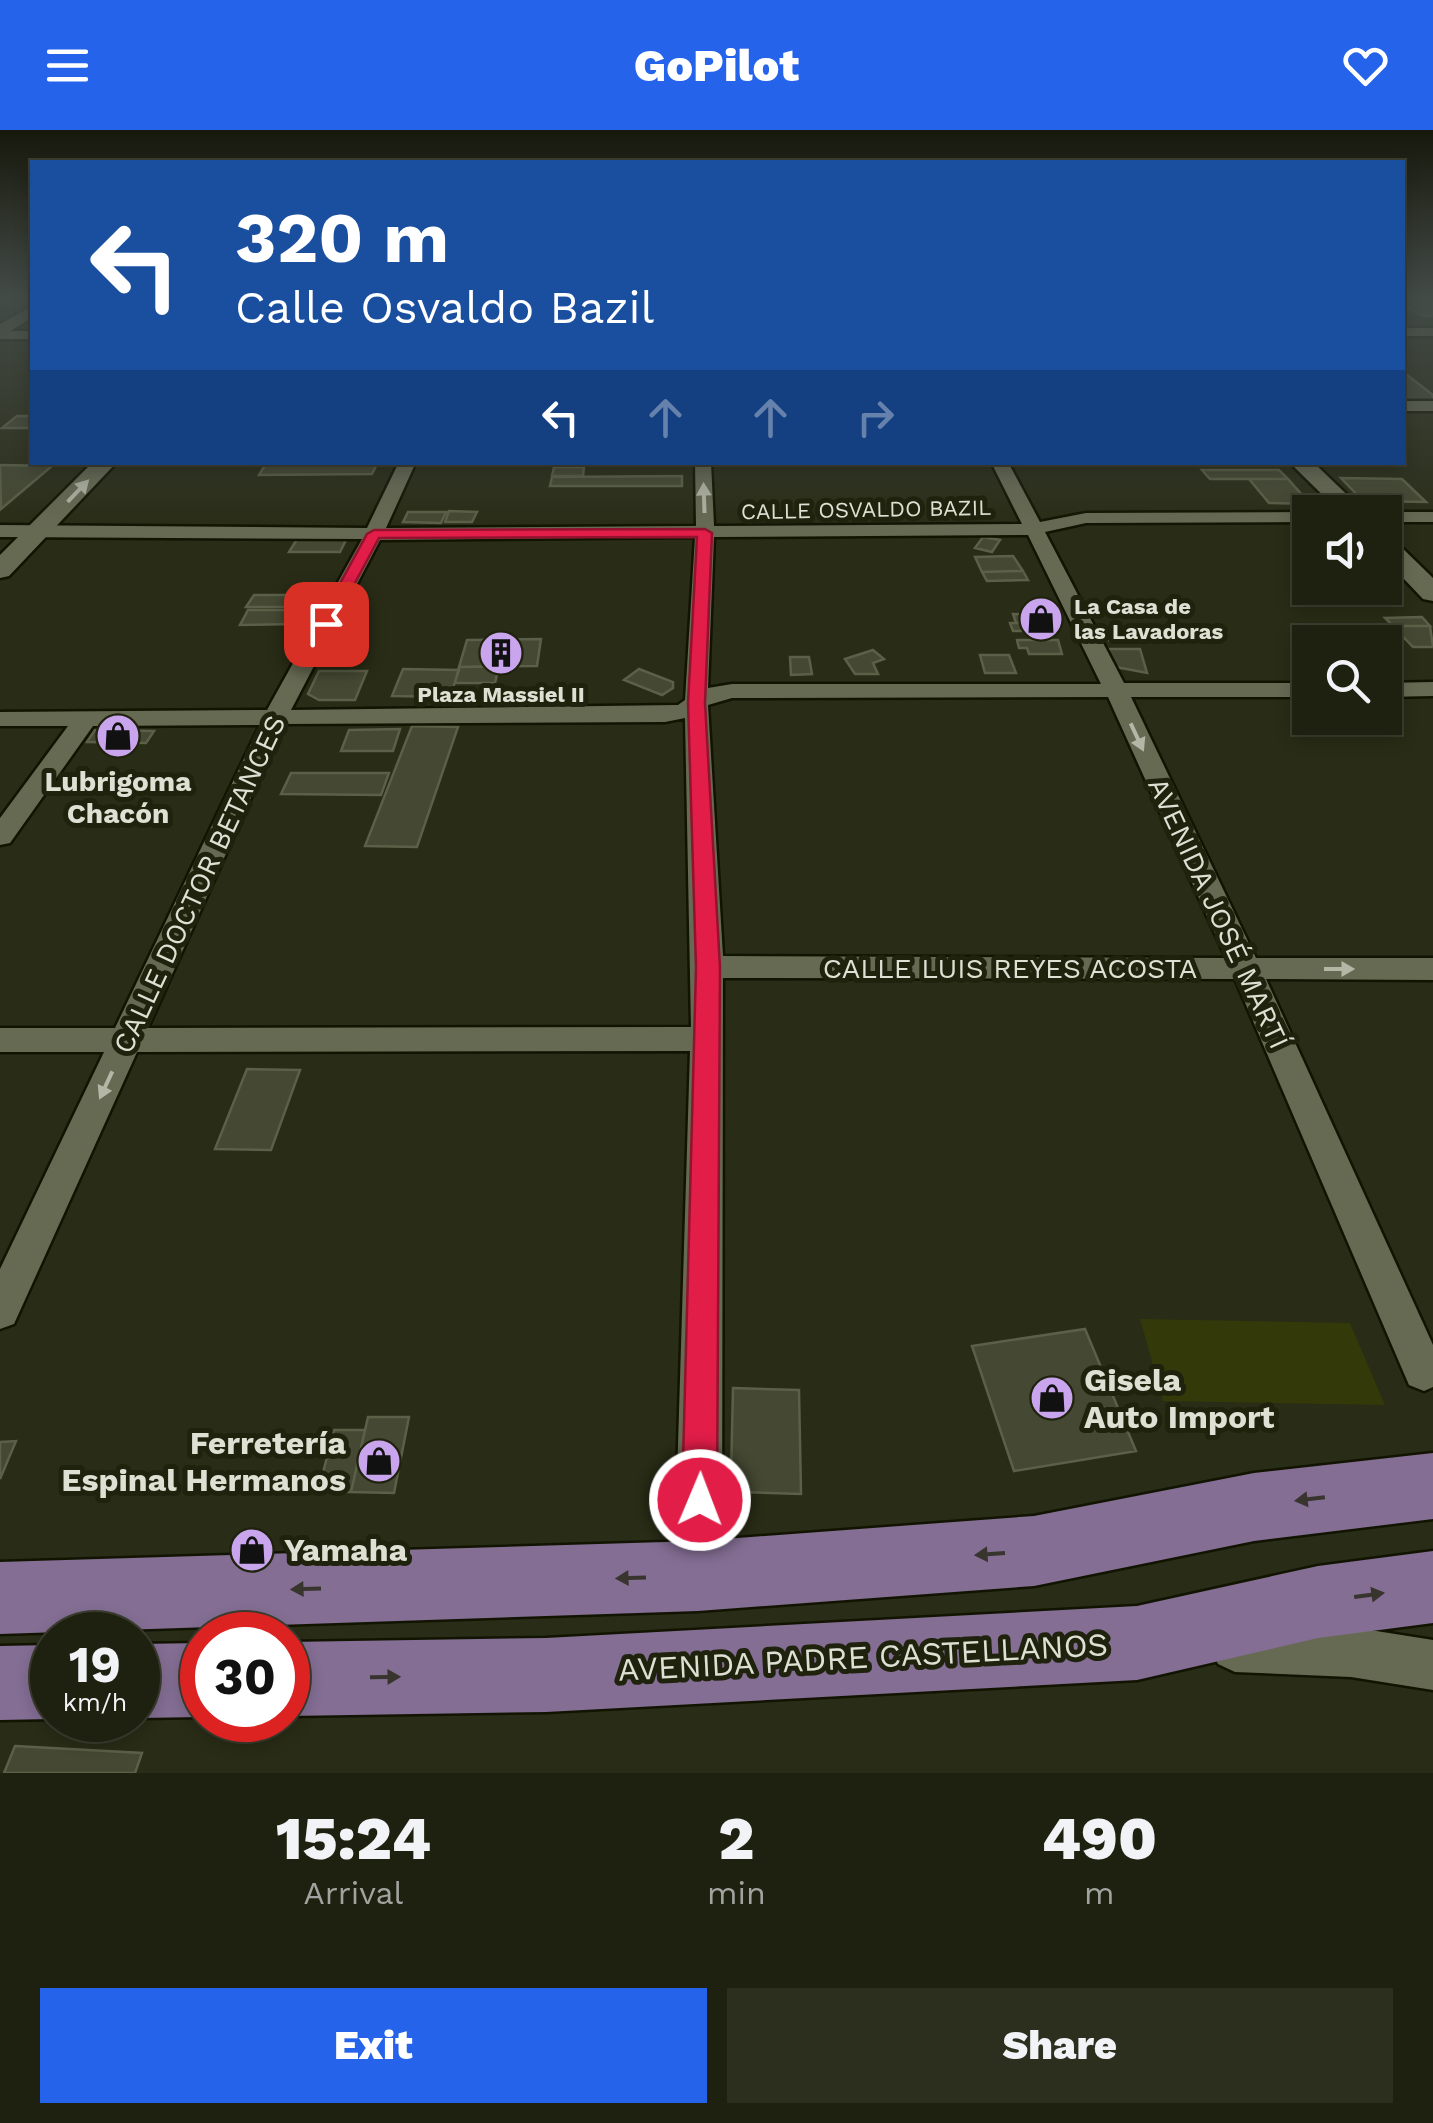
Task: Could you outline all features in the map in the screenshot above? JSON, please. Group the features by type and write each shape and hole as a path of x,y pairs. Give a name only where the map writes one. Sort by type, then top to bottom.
{"main road":[{"path":"0,570 103,465"},
{"path":"1303,465 1334,495"},
{"path":"1402,562 1433,593"},
{"path":"0,1598 698,1576 1034,1551 1254,1507 1420,1487"},
{"name":"AVENIDA PADRE CASTELLANOS","path":"310,1678 546,1674 1137,1642 1318,1602 1433,1587"},
{"path":"0,1683 30,1682"}],"street":[{"path":"1405,406 1433,406"},
{"name":"CALLE DOCTOR BETANCES","path":"0,1311 277,714 407,465"},
{"path":"698,1576 708,967 696,703 705,533 702,465"},
{"name":"AVENIDA JOSÉ MARTÍ","path":"1002,465 1116,692 1246,969 1424,1370"},
{"path":"1402,517 1433,517"},
{"name":"CALLE OSVALDO BAZIL","path":"0,532 705,533 1036,529 1086,518 1292,518"},
{"path":"1402,690 1433,689"},
{"path":"0,719 277,714 666,715 686,711 704,696 732,691 1292,690"},
{"path":"0,837 86,718"},
{"name":"CALLE LUIS REYES ACOSTA","path":"708,967 1433,968"},
{"path":"0,1040 706,1038"},
{"path":"1137,1642 1351,1652 1433,1665"}],"green space":[{"path":"1140,1319 1350,1323 1385,1405 1163,1401"}],"building":[{"path":"1405,376 1433,395 1433,400 1405,400"},
{"path":"17,416 30,416 30,428 2,428"},
{"path":"0,465 52,466 1,509"},
{"path":"265,465 376,465 372,474 259,475"},
{"path":"554,467 584,467 583,476 552,476"},
{"path":"1202,470 1279,470 1288,479 1210,479"},
{"path":"682,476 682,486 550,486 552,477"},
{"path":"1341,478 1402,479 1426,502 1402,502 1402,495 1357,495"},
{"path":"1249,479 1288,479 1302,495 1292,495 1292,504 1269,503"},
{"path":"449,511 477,512 472,522 445,522"},
{"path":"408,512 446,512 441,523 403,522"},
{"path":"299,536 348,536 340,552 289,552"},
{"path":"983,537 1000,540 992,552 975,548"},
{"path":"1013,556 1023,571 982,572 975,557"},
{"path":"1023,571 1028,580 987,581 982,572"},
{"path":"254,595 312,595 305,607 246,607"},
{"path":"248,610 304,610 297,624 240,625"},
{"path":"1013,614 1048,615 1051,623 1016,623"},
{"path":"1422,617 1430,626 1392,625 1385,618"},
{"path":"1010,623 1051,623 1054,631 1013,631"},
{"path":"1402,626 1430,626 1433,647 1413,647 1402,635"},
{"path":"1094,629 1157,629 1163,641 1099,640"},
{"name":"Plaza Massiel II","path":"541,639 537,666 459,667 467,640"},
{"path":"1017,640 1058,640 1062,654 1029,654 1027,648 1019,648"},
{"path":"1103,649 1140,649 1147,673 1116,667"},
{"path":"873,650 884,659 873,663 878,674 855,674 845,659"},
{"path":"980,655 1009,655 1016,673 985,673"},
{"path":"790,657 809,657 812,674 791,675"},
{"path":"499,666 495,683 455,683 459,667"},
{"path":"403,669 459,670 450,697 392,696"},
{"path":"639,669 673,682 673,688 662,695 624,680"},
{"path":"319,671 367,671 355,700 319,700 308,694"},
{"path":"412,726 458,727 417,847 365,846"},
{"path":"400,729 393,751 341,751 349,730"},
{"path":"95,730 154,731 146,743 87,742"},
{"path":"291,773 389,773 381,795 281,794"},
{"path":"247,1069 300,1070 271,1150 215,1149"},
{"name":"Gisela Auto Import","path":"1085,1329 1136,1451 1014,1471 972,1346"},
{"path":"733,1388 799,1390 801,1494 742,1492 731,1477"},
{"name":"Ferretería Espinal Hermanos","path":"368,1417 409,1417 394,1493 351,1492"},
{"path":"334,1430 365,1430 351,1492 318,1492"},
{"path":"16,1441 0,1479 0,1442"},
{"path":"15,1746 142,1753 135,1773 4,1773"}],"place":[{"name":"La Casa de las Lavadoras","path":"1041,619"},
{"name":"Plaza Massiel II","path":"501,653"},
{"name":"Lubrigoma Chacón","path":"118,736"},
{"name":"Gisela Auto Import","path":"1052,1398"},
{"name":"Ferretería Espinal Hermanos","path":"379,1461"},
{"name":"Yamaha","path":"252,1550"}],"route":[{"path":"326,624 374,534 705,533 696,703 708,967 700,1500"}]}
